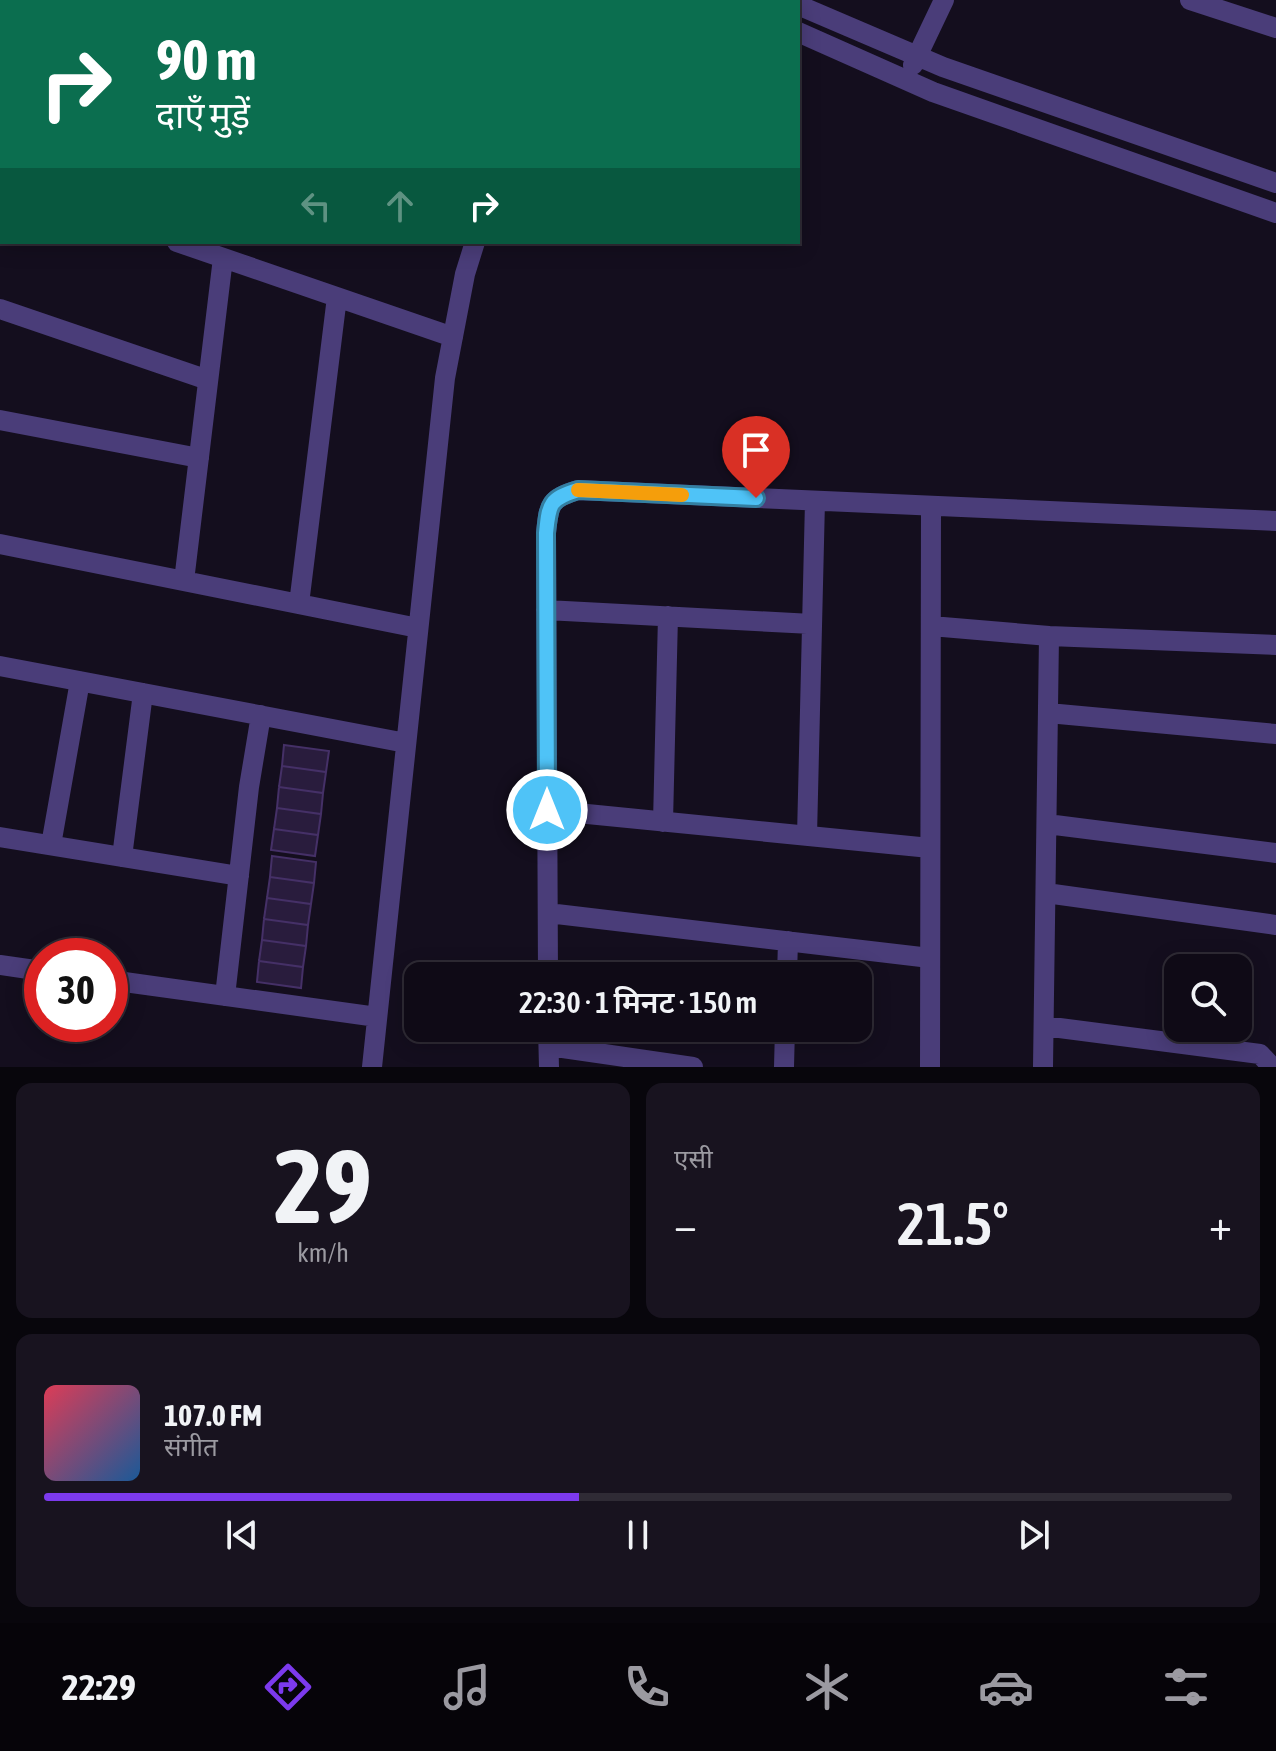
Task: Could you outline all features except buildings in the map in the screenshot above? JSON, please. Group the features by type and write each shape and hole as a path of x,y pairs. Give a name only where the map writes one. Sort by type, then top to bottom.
{"street":[{"path":"906,79 944,0"},
{"path":"1190,0 1276,28"},
{"path":"800,6 918,56 1276,183"},
{"path":"800,33 948,97 1276,213"},
{"path":"183,244 453,337"},
{"path":"372,1067 445,378 465,274 474,244"},
{"path":"184,581 223,258"},
{"path":"299,604 337,297"},
{"path":"0,309 208,380"},
{"path":"0,420 199,458"},
{"path":"548,962 546,533 548,509 557,496 578,490 1276,521"},
{"path":"807,836 815,501"},
{"path":"930,1067 931,506"},
{"path":"0,544 418,628"},
{"path":"546,610 812,624"},
{"path":"663,822 668,616"},
{"path":"931,626 1049,636 1276,645"},
{"path":"1043,1067 1049,636"},
{"path":"0,666 406,743"},
{"path":"51,845 80,681"},
{"path":"122,857 143,693"},
{"path":"1048,713 1276,734"},
{"path":"225,996 261,715"},
{"path":"547,810 930,848"},
{"path":"1047,824 1276,853"},
{"path":"0,837 239,876"},
{"path":"1046,893 1276,925"},
{"path":"548,913 930,958"},
{"path":"787,962 788,941"},
{"path":"0,965 24,968"},
{"path":"128,983 377,1017"},
{"path":"1044,1026 1260,1054 1272,1067"},
{"path":"548,1042 549,1067"},
{"path":"572,1042 693,1067"},
{"path":"784,1067 785,1042"}],"slow traffic":[{"path":"578,490 682,495"}],"route":[{"path":"547,810 548,509 557,496 578,490 756,498"}]}
